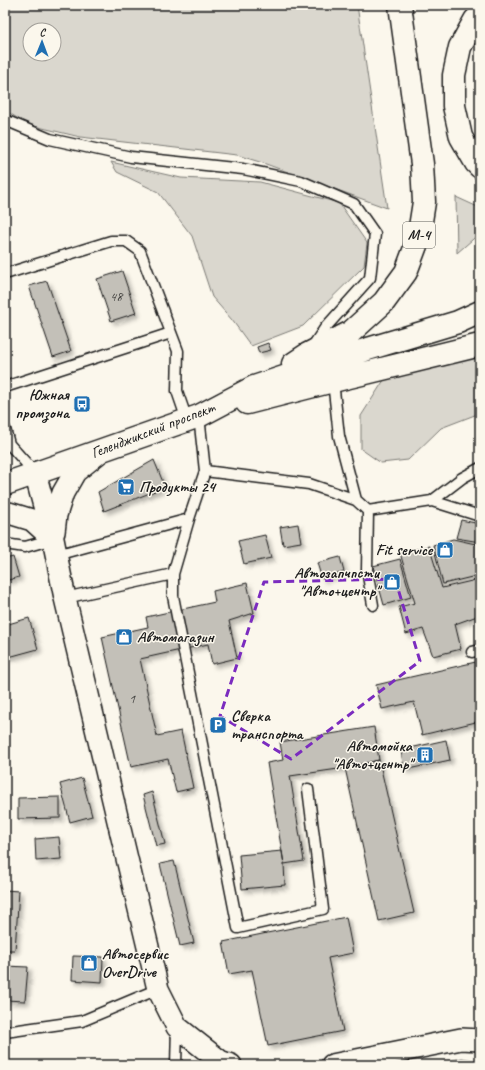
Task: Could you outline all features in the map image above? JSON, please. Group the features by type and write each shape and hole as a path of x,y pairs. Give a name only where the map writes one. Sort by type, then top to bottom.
{"main road":[{"name":"М-4","path":"254,387 308,354 351,332 384,302 406,272 418,240 424,202 422,164 400,5"},
{"path":"480,15 475,20 460,47 454,75 454,106 461,136 476,163 480,167"},
{"path":"368,349 480,296"},
{"path":"368,349 458,322 480,312"},
{"path":"193,418 333,381 480,345"},
{"name":"Геленджикский проспект","path":"5,484 193,418 254,387 368,349"}],"street":[{"path":"54,547 56,516 63,493 75,472 103,449"},
{"path":"35,473 54,547 64,598 158,989 177,1027 220,1061 231,1065"},
{"path":"5,513 32,520 54,547"},
{"path":"332,1065 461,1039 480,1040"}],"lane":[{"path":"5,120 50,139 131,157 243,169 301,181 354,204 375,234 370,278 325,328 308,354"},
{"path":"5,274 111,241 126,241 140,251 178,351 177,391 193,418 204,471 173,574 173,596 238,928 324,909 308,789"},
{"path":"5,387 171,333"},
{"path":"333,381 339,436 356,500"},
{"path":"5,429 7,443 35,473"},
{"path":"432,501 462,478 480,468"},
{"path":"204,471 309,484 356,500 368,511 367,570 373,605"},
{"path":"368,511 432,501 480,516"},
{"path":"5,544 26,547 54,547 189,519"},
{"path":"64,598 173,574"},
{"path":"5,1032 82,1021 158,989"},
{"path":"176,1065 177,1027"}],"highlighted area":[{"path":"395,579 420,661 291,759 220,716 264,582"}],"shaded area":[{"path":"5,5 357,5 387,208 237,155 80,137 26,124 5,110"},
{"path":"111,162 181,178 260,182 339,203 367,243 364,266 303,326 251,346 232,320 212,297 192,236 158,192 117,172"},
{"path":"456,197 480,208 480,233 457,253"},
{"path":"480,353 480,413 441,428 408,460 381,463 361,449 361,416 384,380"},
{"path":"462,1058 480,1061 480,1065 430,1065"}],"building":[{"path":"122,271 136,313 111,321 97,279"},
{"path":"47,281 71,351 53,357 29,286"},
{"path":"268,343 271,350 259,353 257,347"},
{"path":"154,460 165,487 104,511 98,492"},
{"path":"461,520 480,524 480,542 456,538"},
{"path":"298,524 301,542 283,545 280,527"},
{"path":"265,535 271,558 244,564 238,541"},
{"path":"453,539 480,545 480,575 443,584 433,545"},
{"path":"429,546 442,588 480,579 480,615 455,624 461,649 433,656 423,629 406,634 399,607 415,603 400,553"},
{"path":"13,557 19,577 5,581 5,559"},
{"path":"340,557 344,572 322,579 317,563"},
{"name":"Автозапчпсти \"Авто+центр\"","path":"400,559 411,597 384,605 373,566"},
{"path":"247,583 254,613 229,621 237,658 212,664 208,644 140,659 157,736 181,731 193,788 176,792 168,759 131,767 102,637 148,627 146,617 215,602 213,591"},
{"path":"29,618 38,649 5,658 5,625"},
{"path":"480,661 480,721 422,735 414,702 382,709 376,685"},
{"path":"374,727 379,760 345,768 290,776 304,861 284,864 267,763 283,760 280,742"},
{"name":"Автомойка \"Авто+центр\"","path":"446,740 450,760 404,770 401,750"},
{"path":"379,760 414,913 379,921 345,768"},
{"path":"82,778 92,816 70,822 60,784"},
{"path":"152,792 165,844 156,846 143,795"},
{"path":"60,797 60,818 18,819 18,798"},
{"path":"59,837 61,859 36,861 35,839"},
{"path":"282,851 285,885 242,889 239,855"},
{"path":"174,861 194,943 180,946 160,864"},
{"path":"5,890 19,891 15,950 5,950"},
{"path":"346,917 353,953 328,958 343,1031 268,1046 252,970 229,974 223,942"},
{"path":"73,956 103,957 102,982 72,980"},
{"path":"5,966 28,967 25,1001 5,1000"}],"place":[{"name":"Южная промзона","path":"82,404"},
{"name":"Продукты 24","path":"126,487"},
{"name":"Fit service","path":"445,550"},
{"name":"Автозапчпсти \"Авто+центр\"","path":"392,582"},
{"name":"Автомагазин","path":"124,637"},
{"name":"Сверка транспорта","path":"218,725"},
{"name":"Автомойка \"Авто+центр\"","path":"425,755"},
{"name":"Автосервис OverDrive","path":"89,963"}]}
